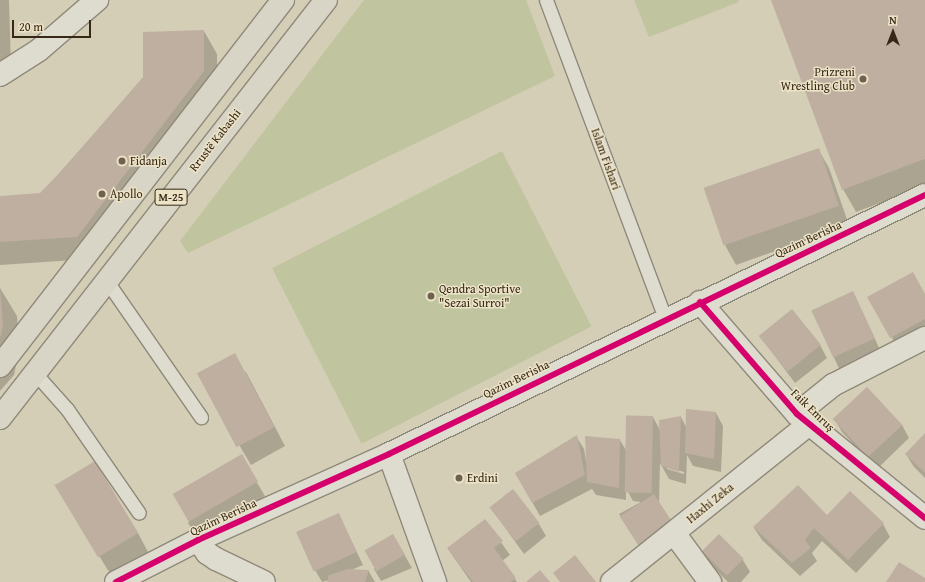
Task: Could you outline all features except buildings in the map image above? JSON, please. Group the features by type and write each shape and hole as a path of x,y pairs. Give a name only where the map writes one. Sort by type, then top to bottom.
{"main road":[{"name":"M-25","path":"0,366 283,0"},
{"name":"Rrustë Kabashi","path":"0,418 34,372 326,0"}],"street":[{"path":"0,75 39,50 97,0"},
{"name":"Qazim Berisha","path":"116,582 198,540 389,454 665,318 925,195"},
{"name":"Faik Emruş","path":"700,302 803,419 925,518"},
{"name":"Haxhi Zeka","path":"612,582 674,533 803,419 833,385 925,338"},
{"path":"389,454 435,582"},
{"path":"674,533 710,582"},
{"path":"198,540 207,553 216,559 264,582"}],"lane":[{"name":"Islam Fishari","path":"546,0 665,318"},
{"path":"106,280 201,417"},
{"path":"34,372 68,409 139,513"}],"green space":[{"path":"364,0 526,0 555,76 188,253 180,241"},
{"path":"634,0 738,0 739,2 649,37"},
{"name":"Qendra Sportive \"Sezai Surroi\"","path":"502,151 591,327 362,444 272,268"}],"cycle path":[{"path":"116,582 198,540 389,454 925,195"},
{"path":"700,302 797,414 925,518"}],"place":[{"name":"Prizreni Wrestling Club","path":"863,79"},
{"name":"Fidanja","path":"122,161"},
{"name":"Apollo","path":"102,194"},
{"name":"Qendra Sportive \"Sezai Surroi\"","path":"431,296"},
{"name":"Erdini","path":"459,478"}]}
